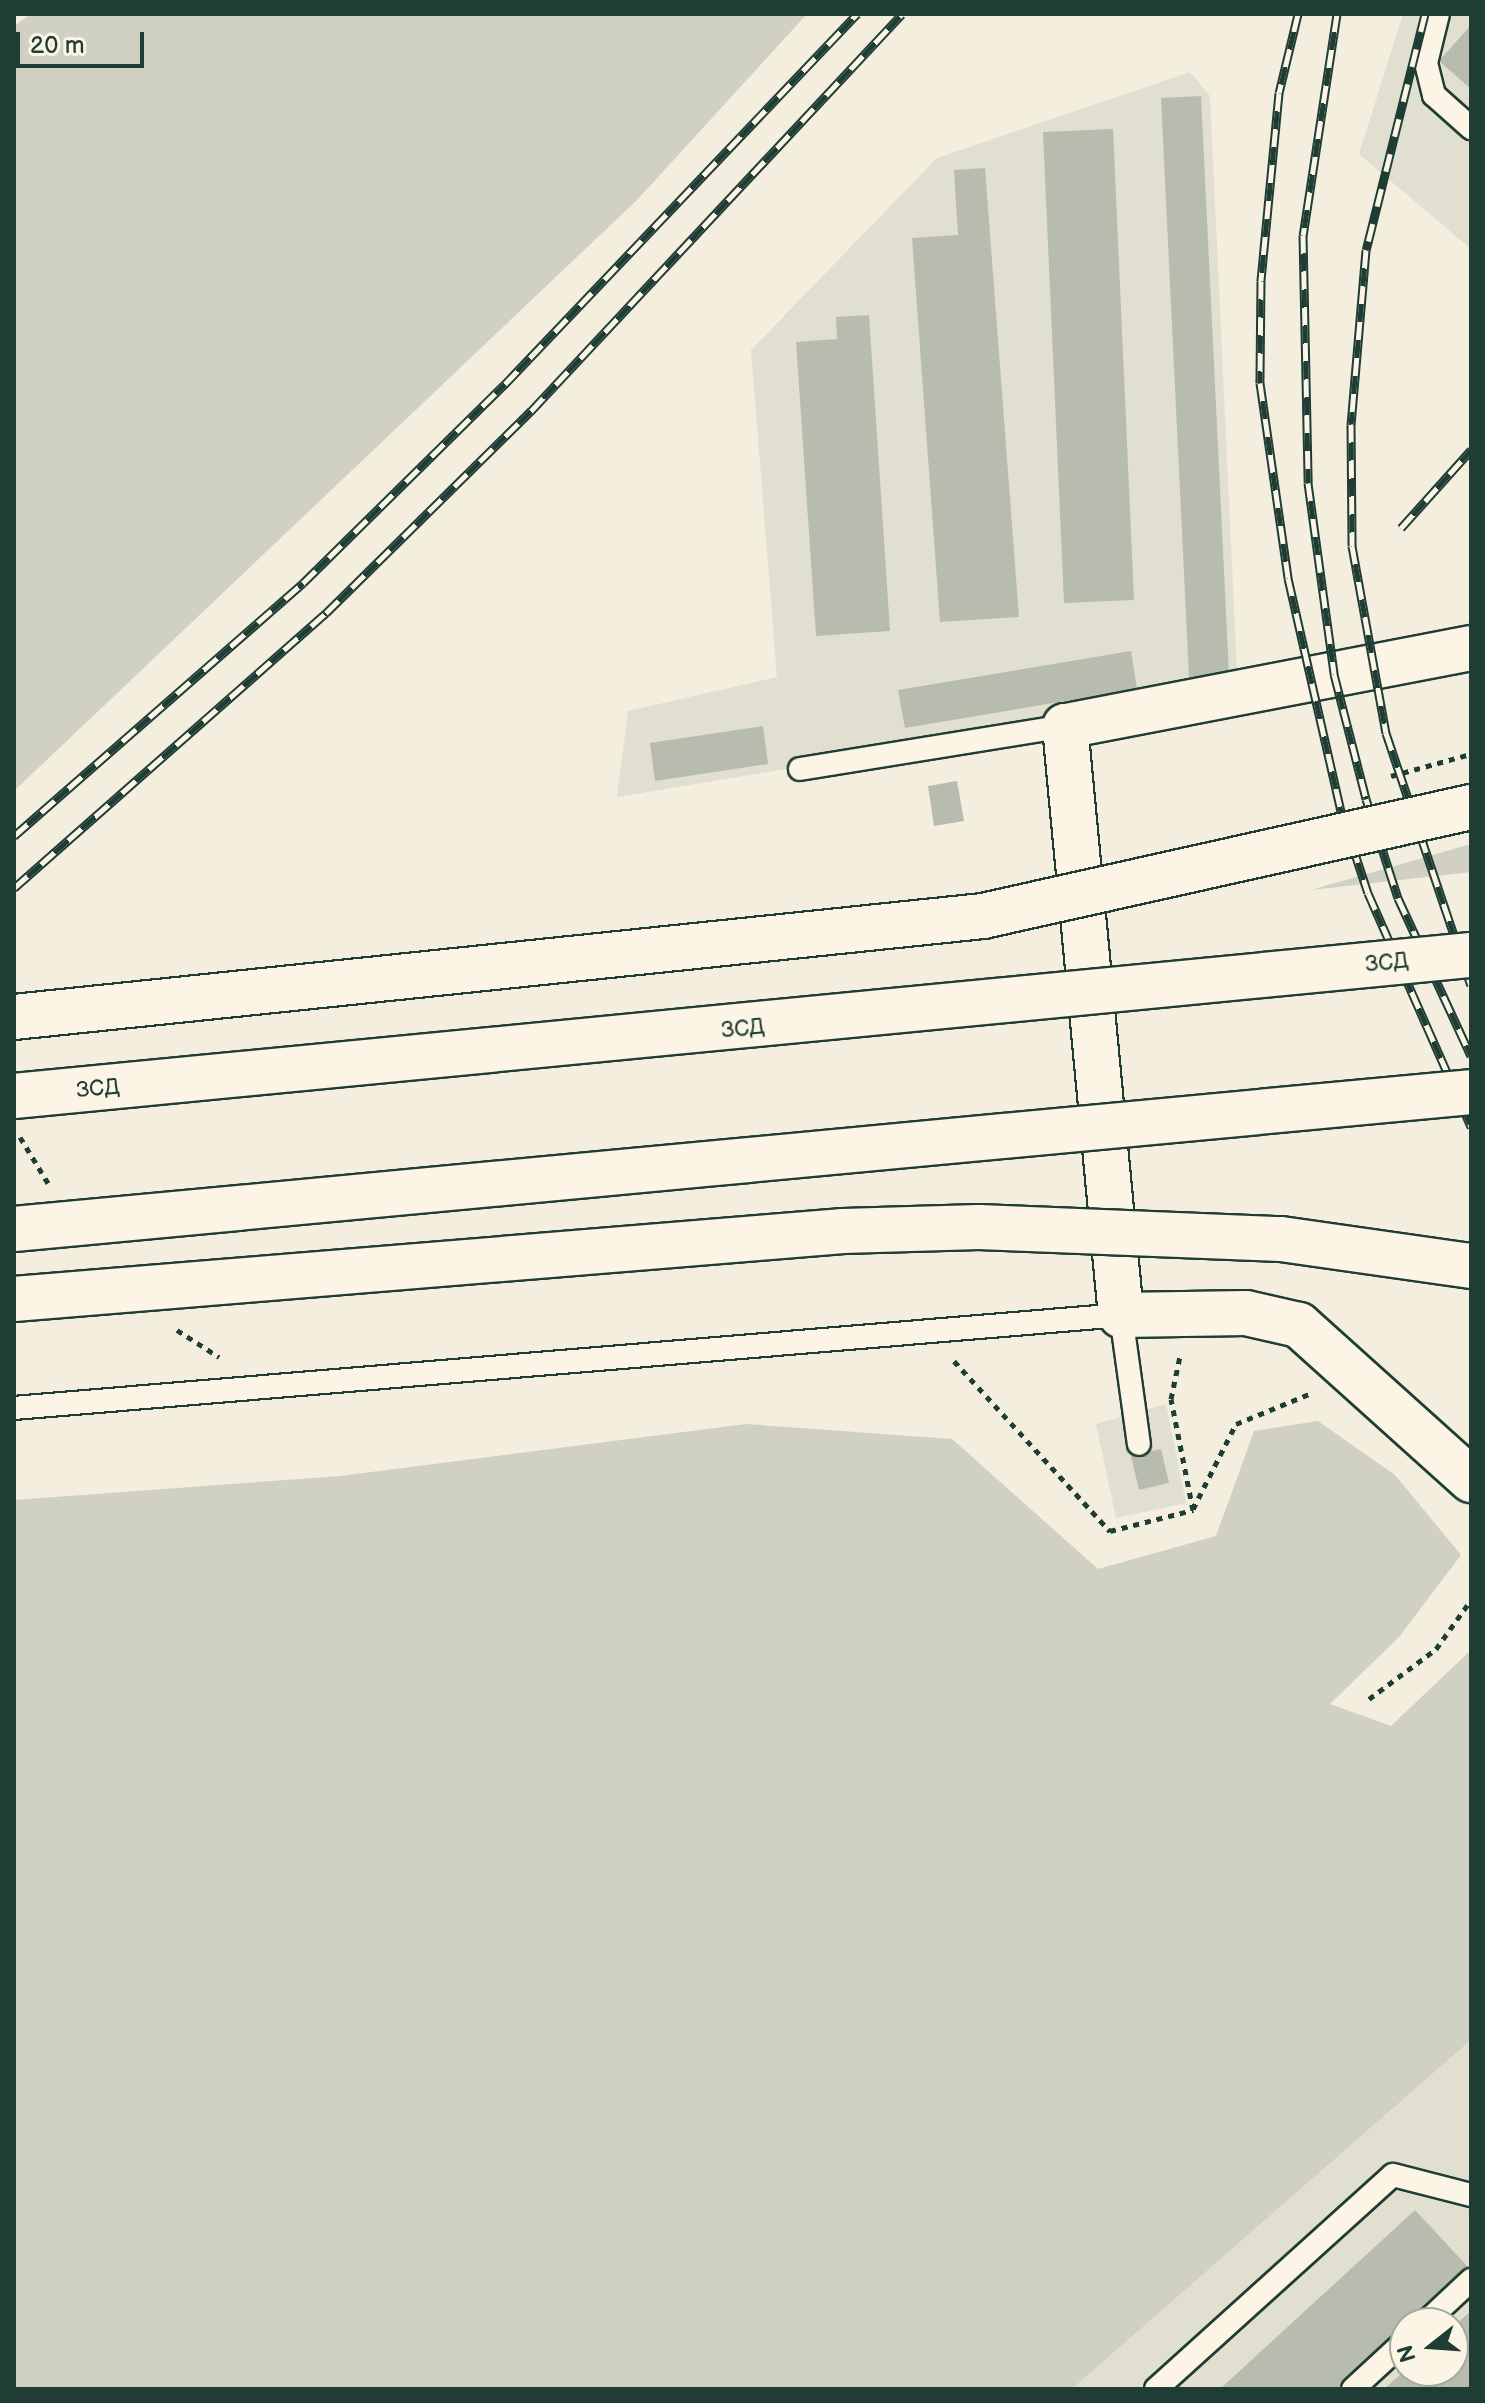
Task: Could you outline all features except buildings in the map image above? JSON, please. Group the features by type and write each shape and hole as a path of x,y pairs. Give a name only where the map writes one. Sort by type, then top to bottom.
{"main road":[{"path":"1471,648 1065,726 1121,1315 1188,1312 1299,1325 1471,1480"},
{"path":"14,1017 983,916 1471,807"},
{"name":"ЗСД","path":"14,1096 1471,955"},
{"path":"14,1229 1471,1092"},
{"path":"14,1299 843,1231 979,1227 1281,1239 1471,1266"}],"lane":[{"path":"1438,14 1426,63 1434,95 1471,128"},
{"path":"800,769 1065,726"},
{"path":"14,1408 1121,1315 1139,1444"},
{"path":"1156,2389 1393,2175 1471,2195"},
{"path":"1442,2307 1471,2280"},
{"path":"1353,2389 1389,2356"}],"path":[{"path":"1383,779 1471,754"},
{"path":"1188,1312 1171,1399 1193,1510"},
{"path":"932,1331 985,1402 1110,1531 1193,1510 1236,1424 1359,1376"},
{"path":"1369,1699 1436,1649 1471,1600"}],"shaded area":[{"path":"31,14 807,14 637,200 14,791 14,26"},
{"path":"1403,14 1471,14 1471,249 1359,154"},
{"path":"1190,72 1210,96 1238,694 617,797 628,711 777,677 751,350 937,158"},
{"path":"1471,844 1471,872 1311,890"},
{"path":"1166,1404 1186,1503 1116,1518 1096,1424"},
{"path":"1318,1421 1395,1475 1461,1555 1399,1637 1330,1704 1391,1726 1471,1650 1471,2040 1072,2389 14,2389 14,1500 340,1476 746,1424 952,1439 1098,1569 1216,1536 1254,1431"},
{"path":"1471,2040 1471,2389 1072,2389"}],"railway":[{"path":"14,836 303,583 505,384 857,14"},
{"path":"14,888 326,613 531,411 902,14"},
{"path":"1298,14 1279,93 1261,281 1260,383 1288,578 1341,811 1368,893 1471,1127"},
{"path":"1337,14 1303,235 1308,483 1334,674 1366,799 1398,898 1471,1056"},
{"path":"1425,14 1366,250 1351,424 1352,546 1386,733 1471,985"},
{"path":"1401,528 1471,450"}]}
